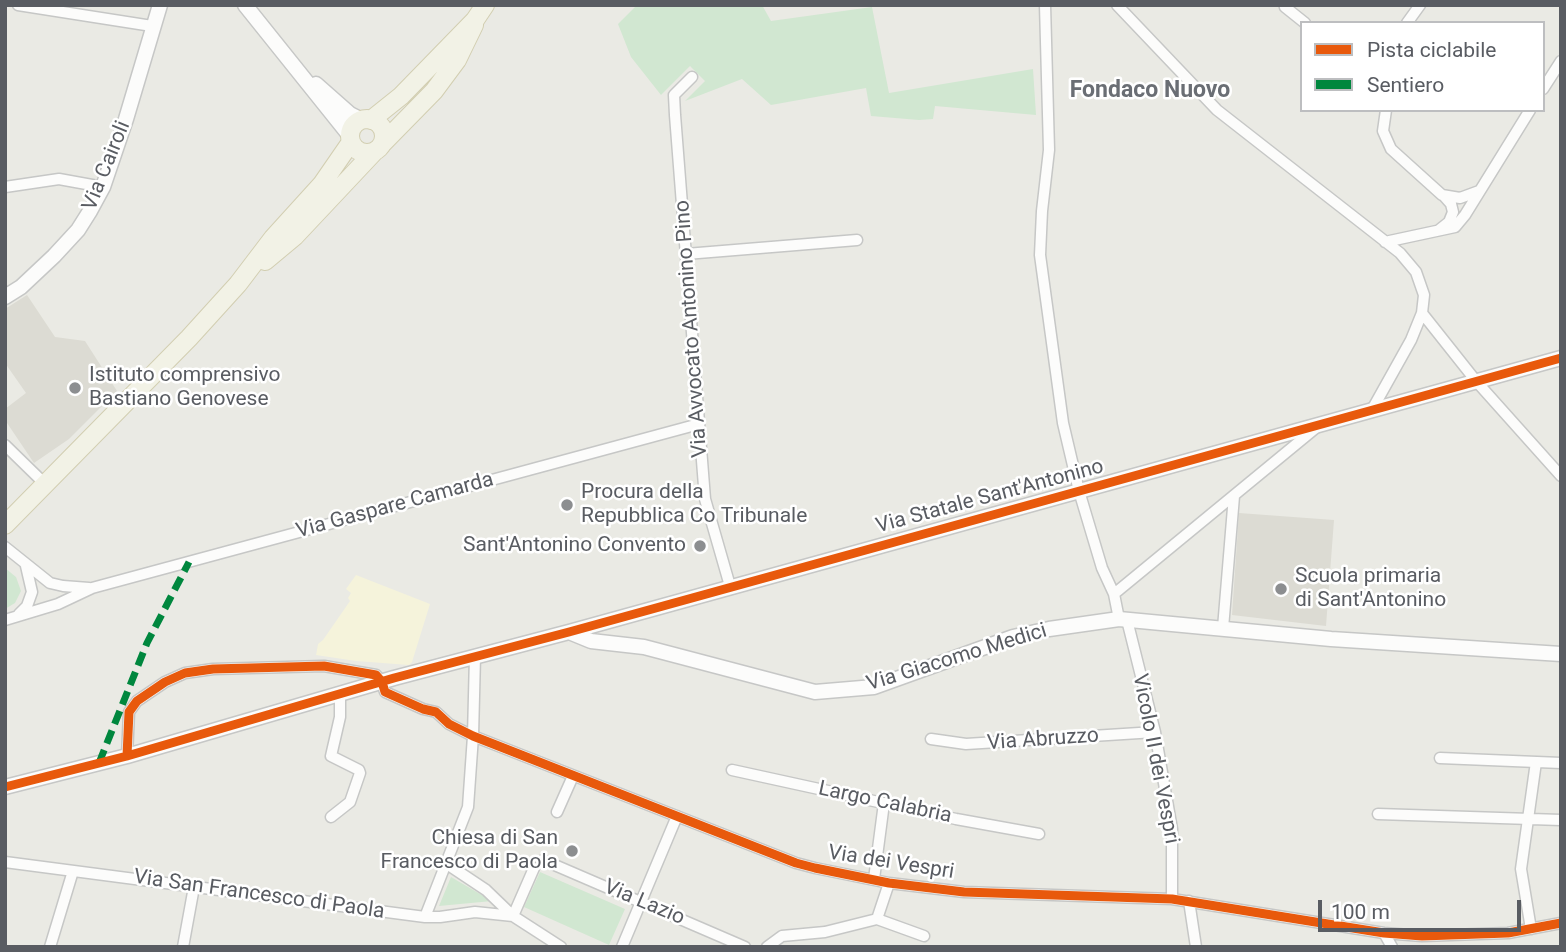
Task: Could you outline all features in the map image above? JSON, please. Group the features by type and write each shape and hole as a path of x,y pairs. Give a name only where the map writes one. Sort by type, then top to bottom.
{"main road":[{"path":"5,525 189,338 238,284 343,157 353,126 367,120 401,96 480,13"},
{"path":"238,284 295,236 433,91 457,60 480,13"},
{"path":"350,139 362,152 378,147 384,136 382,128 367,120"}],"street":[{"path":"18,5 152,26"},
{"name":"Via Cairoli","path":"5,297 38,272 62,247 90,211 103,187 160,5"},
{"path":"245,5 297,67 350,139"},
{"name":"Vicolo II dei Vespri","path":"1045,5 1049,150 1040,255 1063,423 1079,491 1102,568 1123,619 1155,732 1172,829 1172,899"},
{"path":"1117,5 1232,124 1400,253 1416,272 1424,295 1423,313 1373,408"},
{"path":"1286,5 1285,7 1302,21"},
{"path":"1408,21 1420,5"},
{"path":"1545,86 1561,61"},
{"path":"297,67 350,114 367,120"},
{"name":"Via Avvocato Antonino Pino","path":"692,77 674,95 705,499 730,586"},
{"path":"1386,112 1383,131 1391,149 1451,204 1453,212 1449,222 1434,233"},
{"path":"1385,242 1455,227 1529,112"},
{"path":"5,187 59,179 103,187"},
{"path":"1443,195 1460,198 1479,191"},
{"path":"686,254 858,240"},
{"path":"1423,313 1476,380 1561,476"},
{"name":"Via Statale Sant'Antonino","path":"336,695 1561,358"},
{"path":"1114,594 1323,422"},
{"name":"Via Gaspare Camarda","path":"11,618 58,604 92,588 699,424"},
{"path":"5,445 46,485"},
{"path":"1223,628 1234,496"},
{"name":"Via Gaspare Camarda","path":"5,548 50,583 92,588"},
{"name":"Via Gaspare Camarda","path":"11,618 27,606 30,599 31,582 26,566"},
{"name":"Via Giacomo Medici","path":"569,632 591,642 644,647 815,692 874,687 1013,636 1123,619 1331,639 1561,654"},
{"path":"425,917 468,807 475,656"},
{"name":"Via dei Vespri","path":"127,755 128,721 133,706 165,682 185,674 214,669 324,666 376,675 385,692 436,712 449,724 473,736 796,863 890,883 964,892 1172,899 1384,933 1445,937 1531,929 1561,923"},
{"path":"5,787 336,695 340,717 331,756 360,773 350,802 331,817"},
{"name":"Via Abruzzo","path":"931,739 966,744 1155,732"},
{"path":"1440,758 1561,763"},
{"path":"1531,929 1521,869 1536,762"},
{"name":"Largo Calabria","path":"732,770 1038,834"},
{"path":"557,812 573,776"},
{"path":"874,879 884,803"},
{"path":"1378,814 1561,820"},
{"path":"622,947 677,817"},
{"name":"Via San Francesco di Paola","path":"5,862 425,917 440,918 475,912 513,916"},
{"name":"Via San Francesco di Paola","path":"447,864 500,901 513,916 561,947"},
{"name":"Via Lazio","path":"513,916 538,864 641,902 745,947"},
{"path":"50,947 73,871"},
{"path":"877,919 890,883"},
{"path":"183,947 194,887"},
{"path":"1189,901 1196,947"},
{"path":"767,947 782,936 825,932 877,919 924,936"},
{"path":"1384,933 1392,947"}],"shaded area":[{"path":"27,295 55,337 85,341 117,391 69,439 34,463 5,420 5,409 26,393 5,363 5,309"},
{"name":"Scuola primaria di Sant'Antonino","path":"1239,513 1334,520 1326,626 1232,615"},
{"path":"356,575 430,604 409,665 316,655 318,644 350,601 348,598 351,593 346,589"}],"green space":[{"path":"637,5 762,5 771,21 872,7 889,93 1033,69 1036,115 935,106 933,119 871,116 866,88 771,105 742,79 685,101 705,81 690,66 661,95 631,57 618,24"},
{"path":"5,568 16,577 21,591 15,603 5,609"},
{"path":"540,872 625,909 609,945 524,907"},
{"path":"451,877 492,901 439,906"}],"marked path":[{"path":"99,763 147,643 189,562"}],"cycle path":[{"path":"5,787 127,756 394,678 1561,358"},
{"path":"127,756 129,712 137,701 165,682 185,673 213,669 324,666 376,675 385,692 436,712 449,724 473,736 796,863 815,868 889,883 964,892 1172,899 1384,933 1422,936 1508,933 1561,923"}],"place":[{"name":"Istituto comprensivo Bastiano Genovese","path":"75,388"},
{"name":"Procura della Repubblica Co Tribunale","path":"567,505"},
{"name":"Sant'Antonino Convento","path":"700,546"},
{"name":"Scuola primaria di Sant'Antonino","path":"1281,589"},
{"name":"Chiesa di San Francesco di Paola","path":"572,851"}],"district":[{"name":"Fondaco Nuovo","path":"1150,91"}]}
